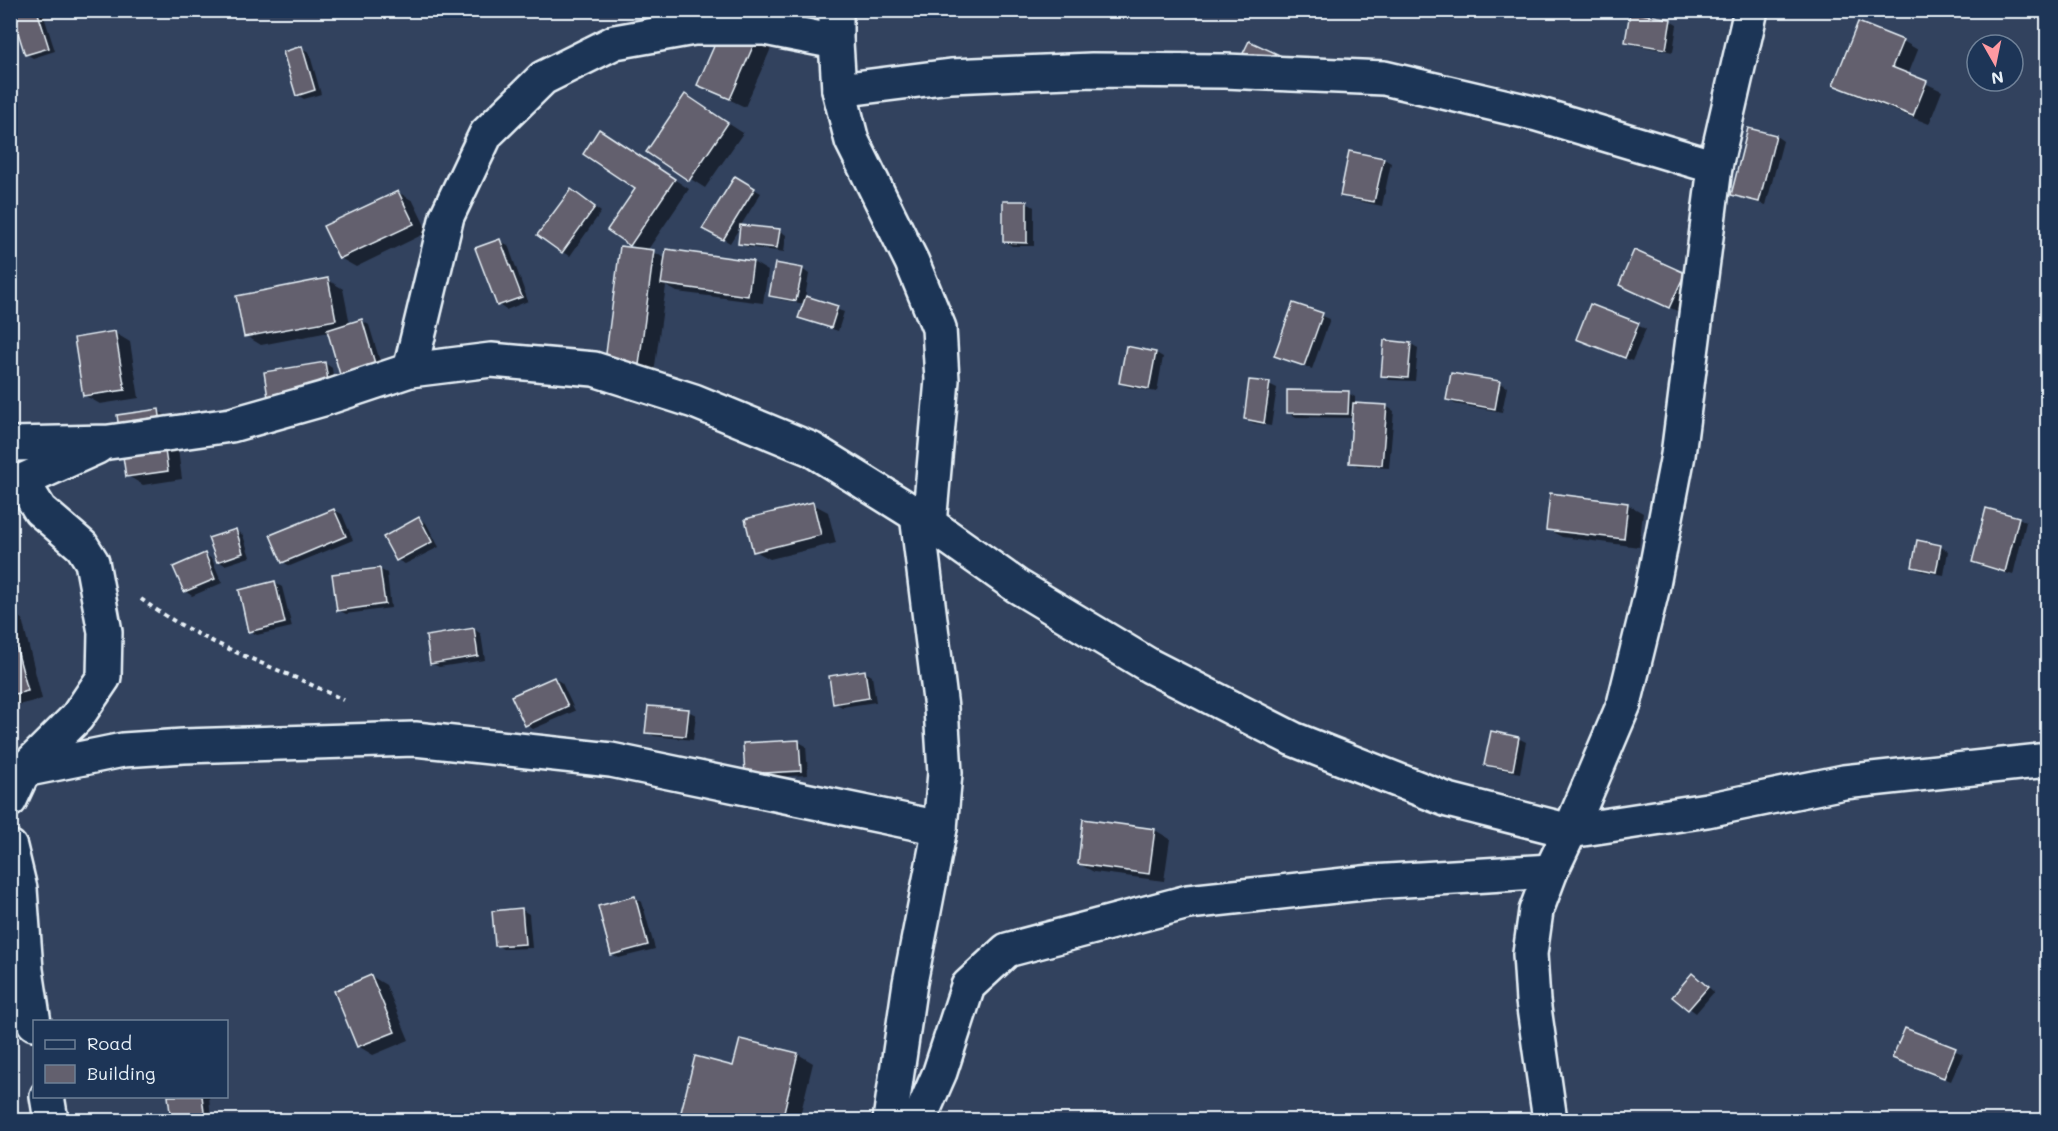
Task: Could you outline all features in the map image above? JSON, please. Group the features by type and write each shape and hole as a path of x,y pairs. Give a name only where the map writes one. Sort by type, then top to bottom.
{"street":[{"path":"1550,1120 1533,1001 1530,954 1536,911 1551,871 1624,704 1652,590 1678,455 1715,167 1751,10"},
{"path":"410,370 447,216 486,134 543,78 615,42 693,28 836,26 839,90 852,141 912,262 939,328 942,380 923,519 945,773 940,828 910,983 890,1120"},
{"path":"839,90 951,76 1092,70 1225,71 1384,78 1537,114 1715,167"},
{"path":"10,444 110,442 231,424 323,399 410,370 490,360 594,369 694,401 811,449 923,519 1017,586 1150,666 1293,739 1448,800 1570,831 1707,810 1844,782 2048,760"},
{"path":"10,800 17,772 77,717 104,677 105,632 92,562 82,546 40,510 21,481 110,442"},
{"path":"17,772 123,750 415,739 611,760 940,828"},
{"path":"10,847 20,889 26,969 34,1020"},
{"path":"919,1120 940,1072 968,986 1007,950 1188,902 1372,882 1551,871"},
{"path":"47,1098 51,1120"}],"path":[{"path":"92,562 159,612 204,639 286,672 351,704"}],"building":[{"path":"11,10 37,10 49,48 25,55"},
{"path":"638,10 685,10 675,30"},
{"path":"730,10 769,10 730,99 697,85"},
{"path":"1630,12 1671,19 1666,49 1625,42"},
{"path":"1858,22 1903,40 1892,67 1927,81 1913,116 1833,85"},
{"path":"1249,41 1284,57 1269,88 1234,72"},
{"path":"302,46 315,90 296,96 283,52"},
{"path":"685,94 728,123 689,181 646,152"},
{"path":"1748,128 1776,135 1759,202 1731,195"},
{"path":"599,129 675,179 630,246 607,230 635,189 583,154"},
{"path":"1349,151 1384,158 1374,202 1340,196"},
{"path":"735,176 755,188 723,240 702,229"},
{"path":"571,189 595,207 562,253 537,235"},
{"path":"398,191 414,224 339,259 323,226"},
{"path":"1003,201 1027,201 1027,243 1003,242"},
{"path":"740,225 780,229 777,248 738,244"},
{"path":"500,239 522,297 497,306 475,248"},
{"path":"620,246 654,250 639,365 605,361"},
{"path":"666,249 753,261 748,296 661,284"},
{"path":"1634,250 1685,273 1669,308 1619,285"},
{"path":"775,263 803,268 796,301 769,296"},
{"path":"328,278 336,320 244,337 236,296"},
{"path":"806,296 838,306 831,328 798,318"},
{"path":"1293,303 1323,313 1304,366 1274,356"},
{"path":"1590,304 1639,323 1625,358 1576,339"},
{"path":"362,319 376,367 341,378 327,330"},
{"path":"115,331 125,390 83,396 74,338"},
{"path":"1384,340 1411,343 1408,378 1381,376"},
{"path":"1126,346 1156,352 1149,389 1119,383"},
{"path":"325,362 330,393 269,404 264,372"},
{"path":"1451,373 1500,381 1495,409 1446,400"},
{"path":"1249,380 1270,382 1264,423 1244,419"},
{"path":"1287,390 1349,391 1348,414 1287,413"},
{"path":"1353,403 1387,405 1382,465 1349,463"},
{"path":"159,409 168,471 126,477 117,415"},
{"path":"1550,493 1628,503 1624,539 1546,530"},
{"path":"813,502 821,535 753,552 745,519"},
{"path":"1986,508 2019,517 2005,572 1972,562"},
{"path":"334,509 346,536 282,563 270,535"},
{"path":"419,517 432,542 396,561 383,537"},
{"path":"236,529 243,553 217,562 208,538"},
{"path":"1917,540 1941,545 1936,572 1912,567"},
{"path":"205,553 215,579 184,592 173,567"},
{"path":"380,568 385,604 337,611 332,574"},
{"path":"275,581 285,623 248,632 239,590"},
{"path":"10,624 28,691 10,695"},
{"path":"474,628 478,656 430,664 426,636"},
{"path":"865,670 869,698 833,704 829,676"},
{"path":"554,677 568,706 525,726 511,696"},
{"path":"648,706 689,709 686,736 645,733"},
{"path":"1491,731 1519,737 1513,770 1484,765"},
{"path":"799,740 801,771 745,774 743,743"},
{"path":"1083,819 1155,829 1149,874 1078,864"},
{"path":"635,896 648,945 611,955 598,906"},
{"path":"522,908 525,944 495,946 492,911"},
{"path":"1692,973 1708,987 1688,1010 1672,997"},
{"path":"371,975 395,1032 357,1047 334,991"},
{"path":"1905,1028 1956,1048 1944,1078 1892,1058"},
{"path":"740,1039 798,1053 782,1120 679,1120 695,1056 733,1066"},
{"path":"168,1098 202,1098 205,1120 171,1120"}]}
